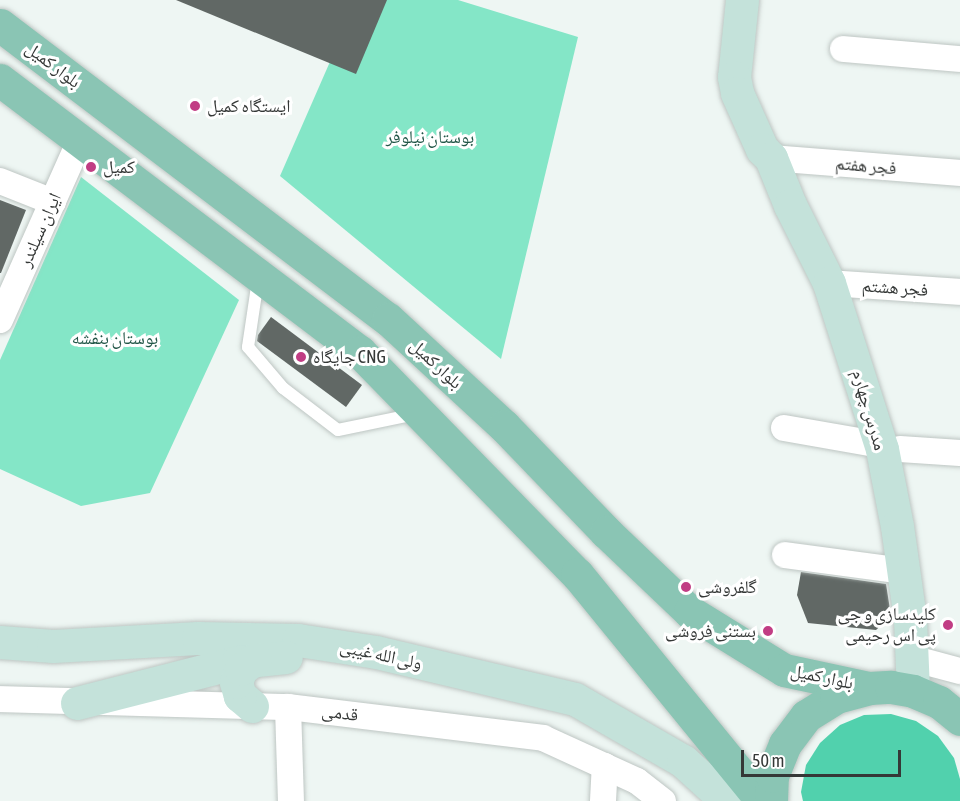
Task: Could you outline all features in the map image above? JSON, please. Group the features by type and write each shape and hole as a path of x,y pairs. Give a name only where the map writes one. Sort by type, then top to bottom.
{"main road":[{"name":"بلوار کمیل","path":"0,26 388,319 504,426 606,532 690,612 784,670 869,688"},
{"path":"0,80 360,352 422,413 576,574 762,801"},
{"path":"771,801 772,776 785,744 806,716 836,697 869,688 891,687 913,691 939,702 960,719"}],"street":[{"name":"مدرس چهارم","path":"742,0 735,85 790,205 830,283 890,447 910,620 913,691"},
{"name":"مدرس چهارم","path":"759,0 754,75 767,153"},
{"path":"843,49 960,59"},
{"name":"ایران سیلندر","path":"3,304 80,140"},
{"name":"فجر هفتم","path":"767,153 960,173"},
{"path":"0,182 52,202"},
{"name":"فجر هشتم","path":"830,283 960,292"},
{"path":"784,428 890,447 960,453"},
{"path":"784,555 903,571"},
{"name":"ولی الله غیبی","path":"0,642 53,646 198,638 298,640 397,657 575,699 682,761 727,801"},
{"path":"77,703 113,692 255,659 368,660 397,657"},
{"path":"911,658 960,671"},
{"path":"252,706 240,696 236,682 241,669 255,659"},
{"name":"قدمی","path":"0,699 77,703 288,707 543,738 637,781 663,801"},
{"path":"288,707 291,801"},
{"path":"603,801 605,766"}],"lane":[{"path":"259,276 248,347 283,388 338,430 422,413"}],"green space":[{"name":"بوستان نیلوفر","path":"357,0 458,0 578,37 501,359 280,176"},
{"name":"بوستان بنفشه","path":"81,177 239,300 150,493 81,506 0,469 0,360"}],"shaded area":[{"path":"891,714 916,721 938,736 954,758 960,779 960,801 803,801 801,792 806,765 820,743 840,725 864,715"}],"building":[{"path":"176,0 387,0 356,74"},
{"path":"0,200 26,210 1,273 0,273"},
{"name":"جایگاه CNG","path":"271,317 362,385 346,407 257,341 258,335"},
{"path":"801,572 886,584 891,616 876,630 808,623 797,595"}],"place":[{"name":"ایستگاه کمیل","path":"195,106"},
{"name":"کمیل","path":"91,167"},
{"name":"جایگاه CNG","path":"301,357"},
{"name":"گلفروشی","path":"686,587"},
{"name":"کلیدسازی و جی پی اس رحیمی","path":"948,625"},
{"name":"بستنی فروشی","path":"768,631"}]}
